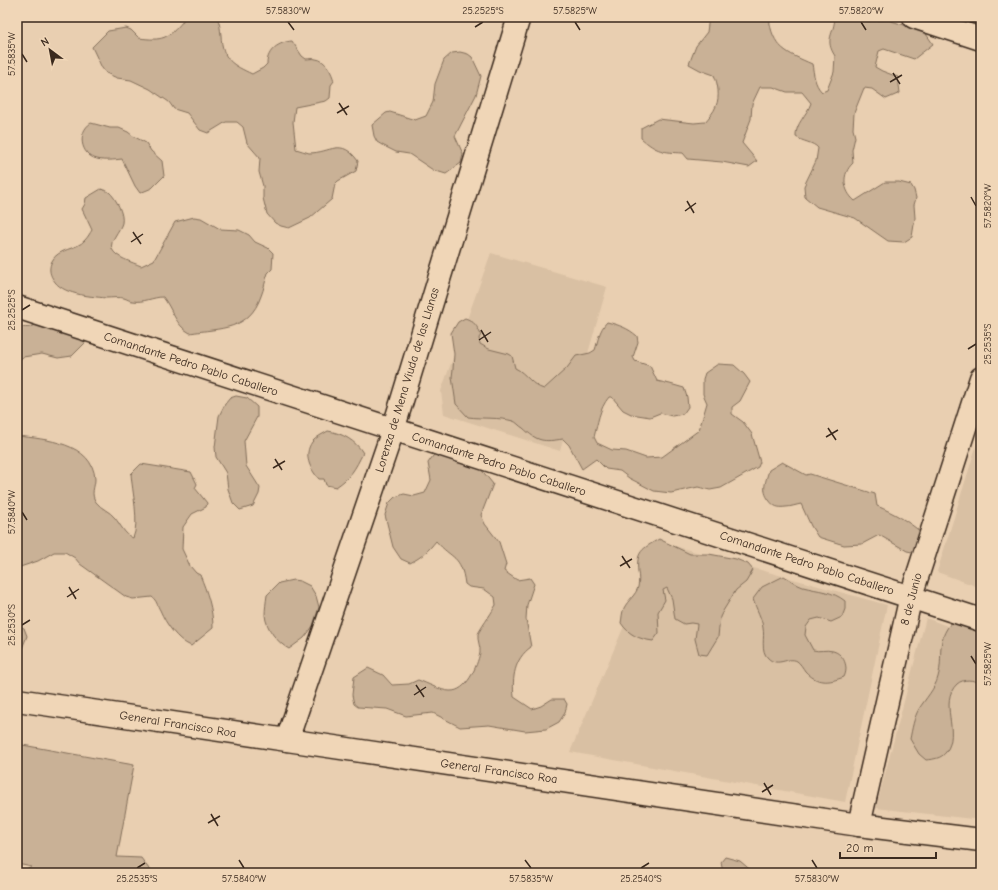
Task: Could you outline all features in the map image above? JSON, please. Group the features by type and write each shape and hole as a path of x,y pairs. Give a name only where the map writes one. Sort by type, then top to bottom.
{"street":[{"name":"Lorenza de Mena Viuda de las Llanas","path":"287,740 393,430 519,17"},
{"path":"914,17 981,39"},
{"name":"Comandante Pedro Pablo Caballero","path":"17,307 393,430 911,596 981,620"},
{"name":"8 de Junio","path":"859,825 911,596 981,378"},
{"name":"General Francisco Roa","path":"17,700 859,825 981,840"}],"shaded area":[{"path":"183,17 217,17 226,56 239,68 252,74 267,64 271,51 278,45 292,41 302,56 306,59 320,60 328,67 334,81 331,85 330,98 326,101 295,107 293,122 296,149 309,153 341,148 352,154 358,161 356,171 335,184 332,199 310,218 289,228 275,223 267,214 263,198 263,186 259,172 260,158 247,143 243,127 237,122 226,122 208,133 200,130 187,113 174,109 169,102 150,89 131,80 117,78 106,73 92,47 108,31 126,28 131,30 139,38 159,39 173,32 183,21"},
{"path":"709,17 769,17 773,36 777,43 788,52 812,64 816,82 822,92 827,90 834,72 835,56 830,45 830,37 835,17 863,17 869,21 888,20 924,31 933,44 914,59 884,49 879,51 875,67 898,77 900,93 886,99 872,89 864,88 854,113 853,129 855,137 852,150 853,163 849,167 845,177 848,192 855,201 885,182 899,182 911,185 916,198 914,205 915,218 912,237 904,242 888,241 855,218 817,207 805,197 804,186 816,161 818,148 813,144 796,137 797,128 811,103 802,92 787,92 773,87 760,87 752,104 751,119 742,143 757,161 749,167 722,162 688,159 683,153 665,152 656,149 641,138 641,128 658,119 694,123 705,122 714,110 718,94 717,82 714,75 689,64 696,46 707,32"},
{"path":"460,52 468,54 472,57 481,76 476,95 455,136 463,154 461,163 446,174 433,170 409,154 396,152 377,142 372,125 386,113 390,112 415,120 426,116 433,102 435,84 444,60 452,53"},
{"path":"91,123 110,128 119,128 146,143 151,151 162,161 164,176 152,188 140,193 122,159 100,160 91,157 87,153 82,143 82,137 87,127"},
{"path":"101,189 112,195 119,206 122,215 122,223 113,239 111,246 112,249 117,255 141,266 154,260 175,222 194,217 201,218 220,229 239,230 249,235 255,242 268,248 273,253 272,269 268,273 256,307 249,316 232,326 190,333 178,322 163,297 144,301 131,301 124,298 106,298 69,292 57,284 50,272 52,261 63,251 82,243 88,236 92,230 82,209 86,198"},
{"path":"491,253 607,287 560,451 444,414 441,391"},
{"path":"465,318 473,322 478,329 481,335 479,338 480,344 489,349 512,356 515,368 536,385 544,389 567,368 576,356 590,353 595,350 600,332 607,322 623,327 634,333 637,336 638,342 633,357 635,361 650,366 657,381 684,388 688,407 683,414 672,416 660,413 650,417 631,414 623,410 612,397 609,397 601,411 594,437 597,443 612,450 626,451 646,458 662,457 699,430 707,403 703,394 703,379 705,373 718,364 734,365 750,382 740,401 732,407 732,414 743,422 752,434 760,462 758,467 721,488 710,490 698,487 671,493 654,491 629,478 620,471 606,469 596,459 582,469 569,445 563,439 550,441 541,440 513,421 468,417 456,404 452,377 454,354 451,333 458,322"},
{"path":"38,323 90,338 72,356 58,358 42,354 23,357 17,361 17,326 28,328"},
{"path":"236,396 247,398 257,407 257,417 244,441 246,466 260,488 259,494 253,506 240,510 233,503 228,489 226,473 216,457 215,447 219,416 230,398"},
{"path":"328,431 353,441 363,453 352,472 336,487 326,485 324,479 319,479 310,466 308,457 309,447 312,442"},
{"path":"981,431 981,588 937,572"},
{"path":"17,436 53,441 77,450 86,458 92,467 95,479 93,493 94,499 100,506 113,516 130,537 133,538 136,516 131,474 141,464 191,472 197,484 195,488 207,503 206,507 192,514 183,527 182,549 190,566 200,575 203,581 211,607 213,628 191,646 181,640 172,631 152,597 133,599 126,597 65,552 54,552 38,561 17,568"},
{"path":"443,442 480,468 493,484 481,515 485,524 499,542 506,564 504,571 517,580 530,578 534,584 527,605 526,619 531,647 521,657 515,669 513,683 514,697 532,709 541,706 552,699 564,699 567,704 565,713 559,722 546,729 525,731 489,725 460,727 433,713 406,716 387,709 358,707 354,704 352,695 354,677 368,668 383,675 392,685 409,684 418,680 446,691 450,691 456,690 466,683 474,671 479,658 480,651 478,634 496,605 495,597 484,589 469,587 465,584 461,567 458,562 436,541 424,554 410,563 401,559 393,547 385,515 389,503 395,497 404,494 414,496 425,493 431,480 428,463"},
{"path":"782,462 806,475 810,474 875,494 877,506 901,518 922,533 917,553 907,551 879,535 862,544 844,545 818,537 801,504 788,507 774,506 765,493 765,485 769,470"},
{"path":"659,539 690,554 709,554 736,559 748,564 753,570 746,582 736,590 723,611 720,617 718,637 707,655 699,654 695,639 697,624 684,624 675,619 672,599 667,588 663,590 665,600 658,612 659,633 653,641 635,636 627,631 621,623 624,608 636,593 638,587 639,555 644,548"},
{"path":"660,542 887,605 845,802 570,752"},
{"path":"784,576 800,586 830,593 845,601 845,609 842,617 831,622 819,618 811,620 806,627 805,635 813,650 830,650 843,658 846,665 844,677 828,681 818,680 809,675 797,661 790,660 775,662 768,658 764,652 762,624 753,599 762,587"},
{"path":"293,580 300,581 310,586 316,596 319,607 313,626 308,633 304,638 289,649 277,639 270,630 266,620 265,610 267,595 279,583"},
{"path":"926,618 981,639 981,820 876,808"},
{"path":"952,622 968,623 981,631 981,683 966,680 957,684 952,691 949,699 951,726 950,744 942,756 926,760 919,754 910,739 913,723 921,705 937,681 940,669 943,636"},
{"path":"17,625 24,628 27,636 21,651 17,652"},
{"path":"17,744 134,765 117,857 141,858 149,869 156,873 20,873 32,867 17,864"},
{"path":"725,857 740,861 754,873 723,873 721,862"}]}
